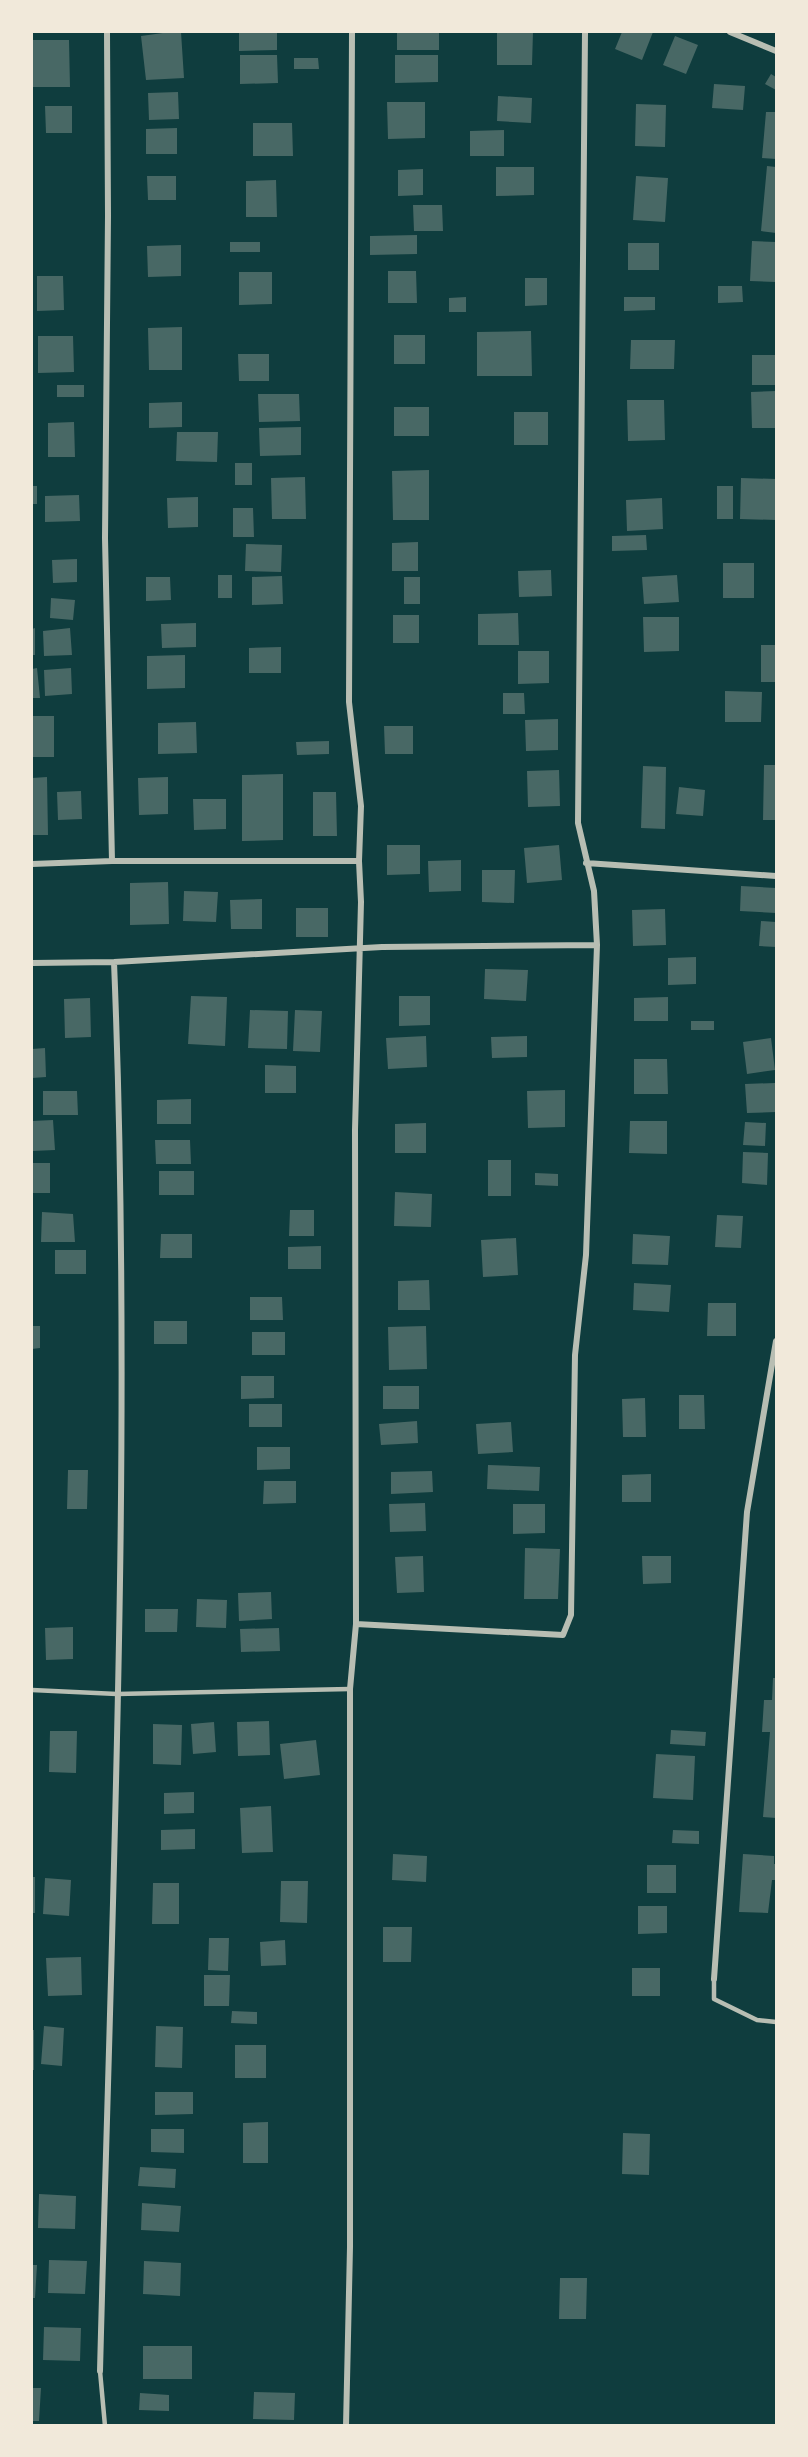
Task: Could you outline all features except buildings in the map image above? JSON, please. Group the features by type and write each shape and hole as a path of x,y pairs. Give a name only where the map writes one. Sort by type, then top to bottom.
{"street":[{"path":"107,32 105,538 112,861"},
{"path":"346,2426 350,2247 350,1689 356,1624 355,1130 362,902 359,861 361,806 349,702 352,32"},
{"path":"356,1624 563,1635 571,1615 575,1355 586,1255 597,945 594,891 578,823 585,32"},
{"path":"730,32 777,51"},
{"path":"32,864 112,861 359,861"},
{"path":"586,863 777,876"},
{"path":"32,963 114,962 359,948 597,945"},
{"path":"100,2371 117,1694 122,1283 120,1106 114,962"},
{"path":"714,1979 747,1512 777,1341"}],"lane":[{"path":"32,1690 117,1694 350,1689"},
{"path":"714,1979 714,1999 757,2020 777,2022"},
{"path":"100,2371 105,2426"}]}
